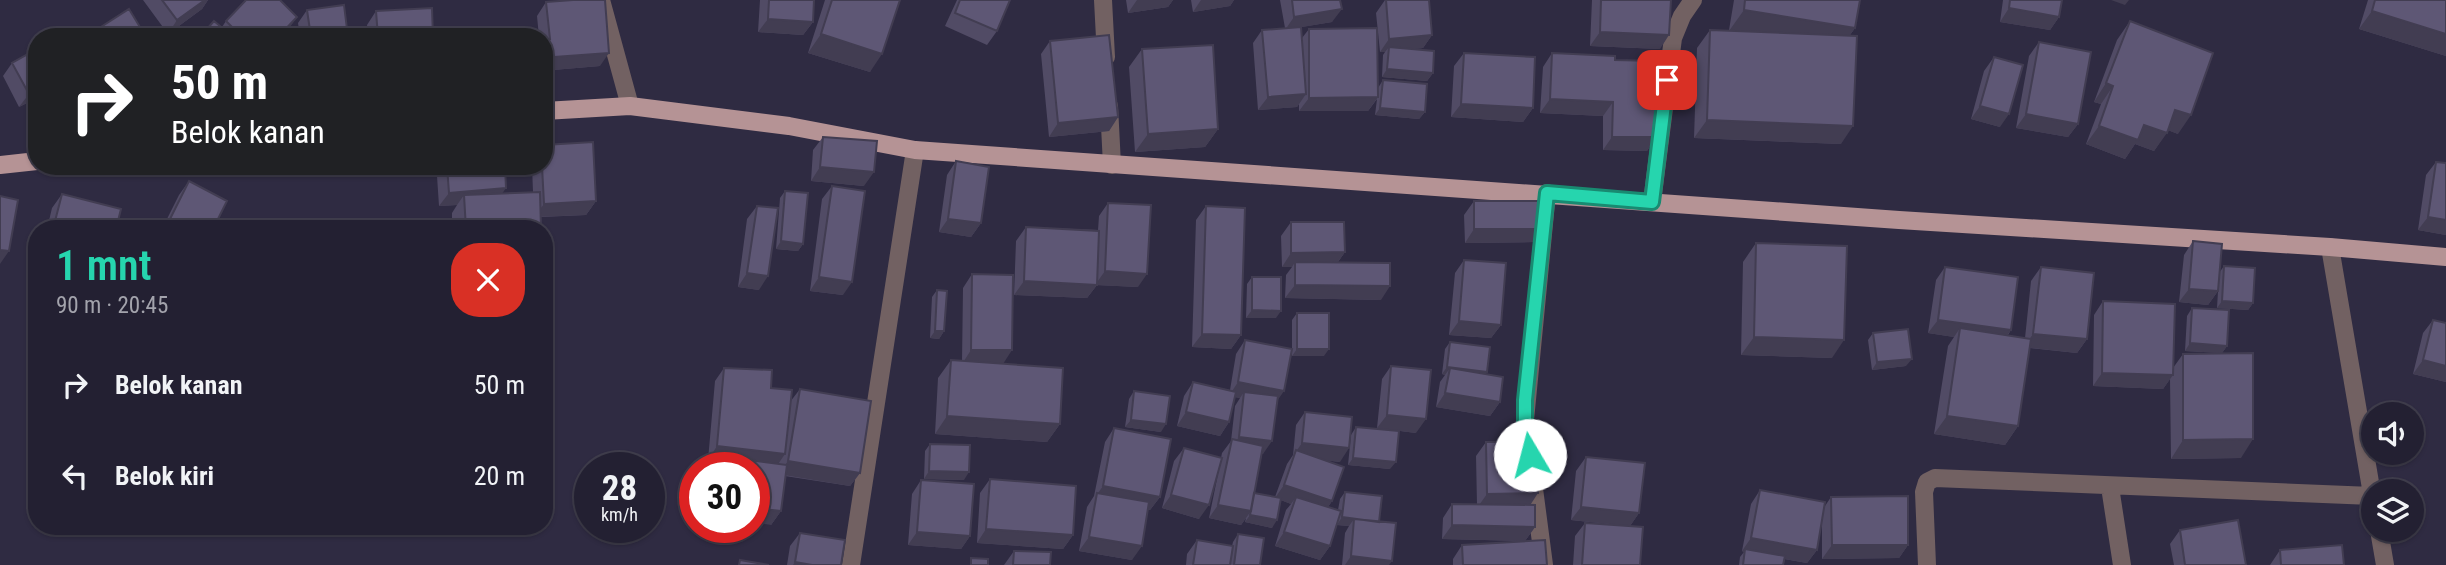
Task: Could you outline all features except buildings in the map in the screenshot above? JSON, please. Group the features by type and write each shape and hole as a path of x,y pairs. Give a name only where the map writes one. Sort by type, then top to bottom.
{"main road":[{"path":"553,110 630,106 789,126 915,150 2446,257"},
{"path":"0,165 28,162"}],"street":[{"path":"601,0 630,106"},
{"path":"1103,0 1112,165"},
{"path":"1652,202 1673,38 1682,16 1693,0"},
{"path":"851,565 915,150"},
{"path":"1544,565 1525,420 1547,193"},
{"path":"2330,247 2370,479"},
{"path":"1927,565 1924,492 1929,480 1942,478 2361,497"},
{"path":"2110,487 2122,565"},
{"path":"2381,542 2385,565"}],"route":[{"path":"1530,455 1525,400 1547,193 1652,202 1667,80"}]}
